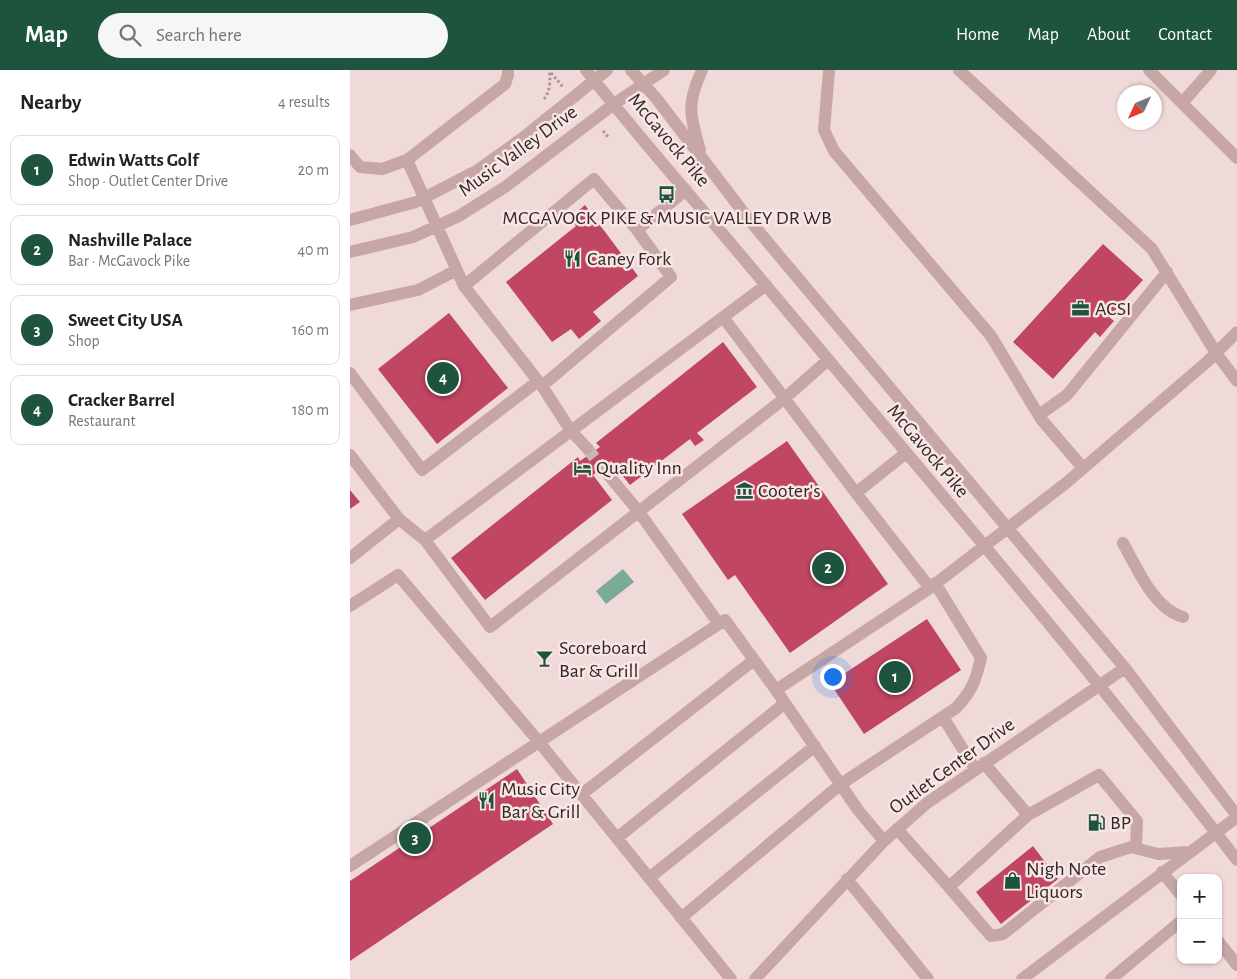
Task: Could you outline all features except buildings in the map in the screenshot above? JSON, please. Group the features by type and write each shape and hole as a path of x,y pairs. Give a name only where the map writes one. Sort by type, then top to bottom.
{"street":[{"path":"350,155 355,168 382,170 407,160 504,84 508,76 508,70"},
{"name":"Music Valley Drive","path":"350,220 416,202 478,170 524,137 590,75 607,70"},
{"name":"McGavock Pike","path":"631,70 656,98 750,221 1124,668 1237,817"},
{"name":"Music Valley Drive","path":"350,252 413,237 459,216 505,188 614,104 664,70"},
{"path":"702,70 693,90 690,107 702,158"},
{"path":"828,70 824,130 834,151 991,336 1039,415 1083,468"},
{"path":"959,70 1152,249 1216,353 1237,379"},
{"path":"1149,70 1237,158"},
{"path":"1183,102 1211,70"},
{"name":"McGavock Pike","path":"590,75 1100,686 1237,860"},
{"path":"407,160 464,286 540,383 571,431 587,448"},
{"path":"350,373 422,470 540,383 671,277 637,230 594,179 464,286"},
{"path":"637,230 686,190"},
{"path":"350,305 418,290 457,270"},
{"path":"1039,415 1067,395 1166,272"},
{"path":"425,540 766,285"},
{"path":"682,918 841,784 956,708 969,694 978,674 981,658 932,586 856,494 723,317"},
{"path":"776,690 932,586 1083,468 1216,353 1237,332"},
{"path":"350,455 399,519 425,540 490,627 785,398 828,360"},
{"path":"856,494 906,453"},
{"path":"606,472 638,512 719,624"},
{"path":"350,558 399,519"},
{"path":"1122,544 1148,589 1173,614 1183,617"},
{"path":"350,606 398,575 582,794 731,979"},
{"path":"350,866 725,620 776,690 858,810 884,840"},
{"path":"582,794 754,660"},
{"name":"Outlet Center Drive","path":"755,979 884,840 927,803 1124,668"},
{"path":"617,838 785,703"},
{"path":"943,717 979,766 1028,815"},
{"path":"649,878 815,746"},
{"path":"949,887 1028,815 1099,775 1137,821 1136,848"},
{"path":"1022,979 1237,817"},
{"path":"897,829 991,936 1003,934 1100,857 1131,847 1158,854 1190,852"},
{"path":"1162,872 1177,890"},
{"path":"847,879 928,979"},
{"path":"1111,979 1177,924"},
{"path":"1222,946 1237,964"}],"path":[{"path":"540,104 547,95 550,70"}],"shaded area":[{"path":"623,569 634,582 606,604 596,591"}],"tunnel":[{"path":"587,448 606,472"}],"place":[{"name":"MCGAVOCK PIKE & MUSIC VALLEY DR WB","path":"667,194"},
{"name":"Caney Fork","path":"573,259"},
{"name":"ACSI","path":"1081,309"},
{"name":"Cracker Barrel","path":"443,378"},
{"name":"Quality Inn","path":"582,468"},
{"name":"Cooter's","path":"744,491"},
{"name":"Nashville Palace","path":"828,568"},
{"name":"Scoreboard Bar & Grill","path":"545,659"},
{"name":"Edwin Watts Golf","path":"895,677"},
{"name":"Music City Bar & Grill","path":"487,801"},
{"name":"BP","path":"1096,823"},
{"name":"Sweet City USA","path":"415,838"},
{"name":"Nigh Note Liquors","path":"1012,881"}]}
